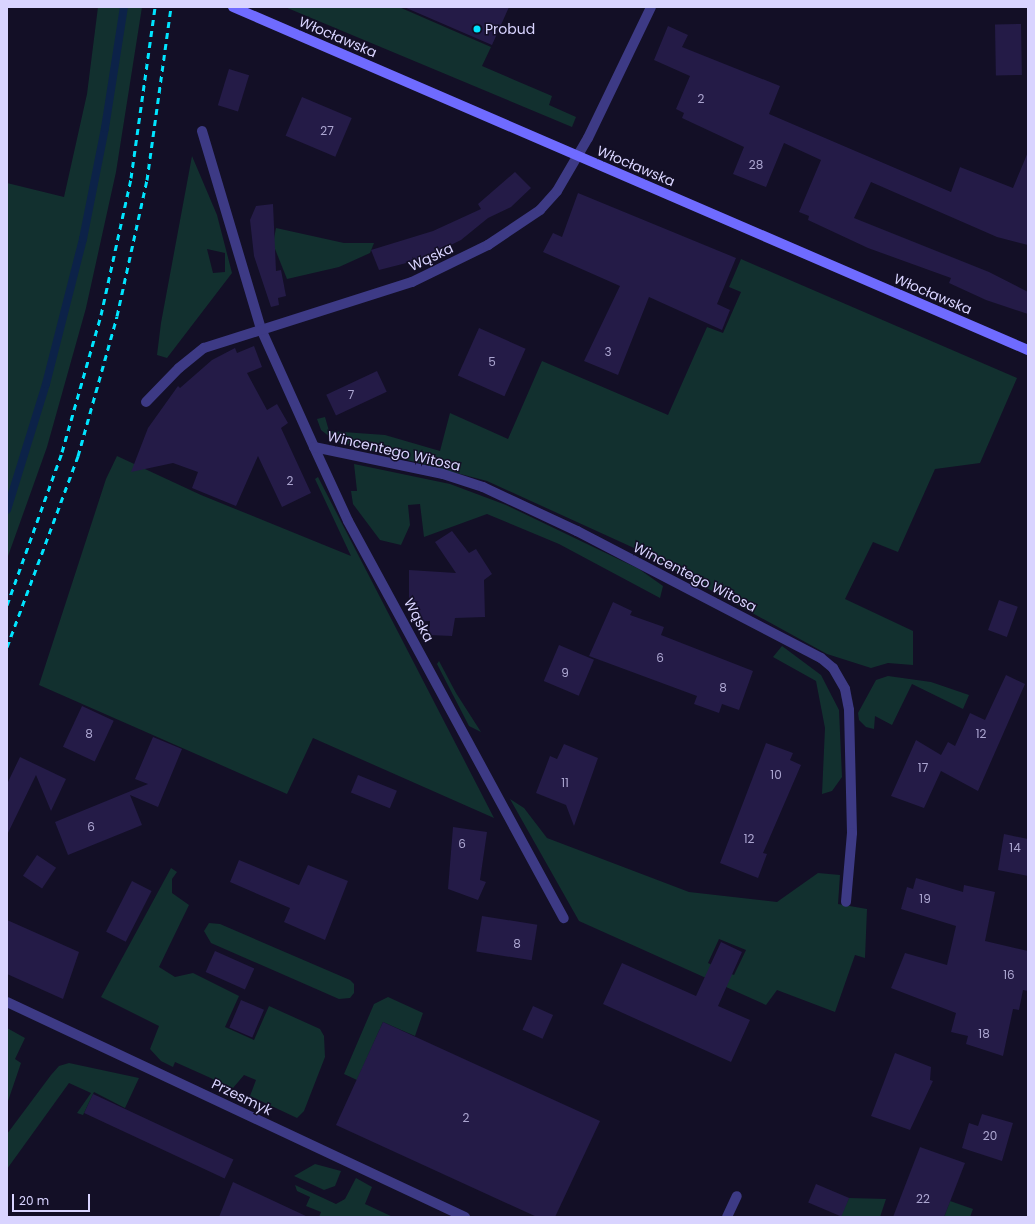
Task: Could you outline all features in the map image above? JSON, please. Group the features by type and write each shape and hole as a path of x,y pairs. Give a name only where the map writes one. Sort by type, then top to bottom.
{"street":[{"name":"Włocławska","path":"233,7 1028,350"},
{"name":"Wąska","path":"146,402 179,368 204,348 261,329 381,294 488,245 540,210 557,191 578,156 651,7"},
{"name":"Wąska","path":"202,131 261,329 348,521 564,918"},
{"name":"Wincentego Witosa","path":"314,447 443,474 484,487 577,531 821,658 833,668 845,689 849,710 852,833 846,902"},
{"name":"Przesmyk","path":"7,1002 465,1217"},
{"path":"727,1217 737,1196"}],"green space":[{"path":"98,7 142,7 116,172 86,308 47,447 7,559 7,183 64,197 87,94"},
{"path":"285,7 399,7 491,47 482,66 552,96 549,105 576,117 572,127"},
{"path":"192,156 217,215 232,273 167,358 157,355 161,323","holes":["207,249 225,253 225,272 213,273"]},
{"path":"276,228 344,243 374,243 370,253 339,267 287,279 273,244"},
{"path":"741,259 1017,378 980,463 935,469 898,552 873,542 845,599 913,631 913,665 888,663 871,668 827,654 634,548 487,481 335,441 321,430 317,419 325,417 329,431 385,435 440,451 450,413 508,439 542,361 668,415 707,327 723,333 741,292 729,287"},
{"path":"117,456 201,495 351,556 315,479 318,477 494,818 313,738 287,794 39,685 106,479"},
{"path":"354,464 450,484 506,505 639,569 663,586 660,598 559,544 487,514 424,537 420,504 408,505 410,525 401,545 380,540 353,504 351,491 357,491"},
{"path":"782,646 821,675 839,710 842,777 832,791 822,794 825,728 816,681 773,657"},
{"path":"439,661 456,693 481,732 469,726 437,664"},
{"path":"888,676 931,682 969,695 963,709 912,684 892,725 875,716 874,729 866,727 859,720 858,713 876,680"},
{"path":"510,799 524,808 547,838 689,892 777,902 818,873 840,875 838,904 867,909 865,958 855,955 835,1012 777,990 766,1005 579,921","holes":["719,939 746,950 734,975 708,963"]},
{"path":"171,868 177,872 172,879 172,893 189,905 159,967 175,977 193,973 239,996 225,1027 254,1040 269,1006 320,1029 324,1036 325,1057 304,1111 297,1118 250,1096 256,1080 244,1075 233,1088 175,1062 173,1067 161,1061 150,1049 159,1026 101,997"},
{"path":"209,923 220,924 350,980 354,984 354,993 350,998 339,999 211,943 204,931"},
{"path":"388,997 423,1013 415,1036 383,1022 357,1080 344,1074 374,1004"},
{"path":"7,1028 25,1038 15,1059 21,1063 7,1104"},
{"path":"69,1063 139,1078 125,1108 94,1092 83,1115 77,1113 91,1093 69,1083 7,1169 7,1134 51,1075 59,1066"},
{"path":"315,1164 341,1171 335,1186 324,1190 294,1176"},
{"path":"356,1178 372,1187 365,1204 393,1217 319,1217 321,1212 306,1206 310,1197 297,1191 295,1185 336,1204 345,1199"},
{"path":"849,1198 886,1199 880,1217 840,1217"},
{"path":"950,1201 973,1209 970,1217 944,1217"}],"building":[{"name":"Probud","path":"404,7 509,7 492,45"},
{"path":"995,24 1021,24 1022,75 996,75"},
{"path":"668,26 688,35 682,47 780,86 769,114 951,192 960,167 1013,188 1028,152 1028,245 997,237 871,182 854,218 989,272 1028,292 1028,314 986,300 949,283 951,278 868,248 808,220 809,216 799,212 821,160 784,143 766,187 733,174 744,147 682,118 684,113 676,109 690,76 654,60"},
{"path":"229,69 249,75 238,111 218,105"},
{"path":"302,97 352,118 335,157 286,136"},
{"path":"515,172 531,188 511,207 488,218 461,240 422,259 379,270 371,250 433,231 481,209 478,204"},
{"path":"578,193 736,258 717,304 730,310 722,330 649,297 618,375 584,361 620,286 543,252 553,233 562,237"},
{"path":"273,204 276,271 281,270 286,296 278,298 279,305 271,307 254,256 250,220 256,206"},
{"path":"479,328 526,349 504,396 458,376"},
{"path":"254,346 262,367 247,373 267,410 277,404 288,423 281,428 311,493 282,507 258,456 236,506 192,488 198,472 173,463 131,472 148,428 178,386 180,388 212,360 235,348 237,353"},
{"path":"377,371 387,392 336,416 326,395"},
{"path":"452,531 469,553 476,549 492,574 484,580 485,617 455,618 452,636 429,635 430,621 415,621 415,608 409,608 409,570 456,573 435,542"},
{"path":"999,600 1018,607 1007,637 988,630"},
{"path":"613,602 632,611 630,615 664,627 661,635 753,671 739,710 722,704 719,713 694,704 697,696 589,656"},
{"path":"559,645 594,660 579,696 544,681"},
{"path":"1006,675 1025,684 978,791 941,771 924,808 891,796 916,740 941,755 948,742 955,746 970,713 985,720"},
{"path":"82,706 114,721 95,762 63,747"},
{"path":"153,737 182,749 158,807 130,795 142,825 68,855 55,822 148,784 135,779"},
{"path":"766,743 793,753 790,760 801,765 763,853 767,854 758,878 720,863"},
{"path":"564,744 598,758 574,826 566,805 536,793 550,756 557,759"},
{"path":"20,757 66,779 51,811 36,775 7,835 7,784"},
{"path":"358,775 397,791 390,808 351,793"},
{"path":"453,827 487,832 480,880 486,882 478,900 448,889"},
{"path":"1004,834 1028,839 1028,876 998,870"},
{"path":"37,855 56,868 42,889 23,876"},
{"path":"239,860 299,885 308,865 348,881 325,940 284,922 290,908 230,882"},
{"path":"916,878 963,892 964,885 995,892 985,941 1028,951 1028,991 1023,990 1019,1010 1013,1009 1003,1056 966,1044 968,1036 951,1032 956,1013 891,988 905,953 947,965 956,926 901,909 907,887 913,889"},
{"path":"132,881 152,891 126,942 106,932"},
{"path":"482,916 537,925 532,960 476,952"},
{"path":"7,920 79,952 63,999 7,974"},
{"path":"721,942 742,952 718,1006 750,1020 731,1062 603,1004 622,963 696,996"},
{"path":"215,951 254,968 245,990 206,972"},
{"path":"241,1000 264,1010 252,1037 229,1028"},
{"path":"533,1006 553,1015 543,1039 522,1030"},
{"path":"383,1022 600,1121 555,1217 537,1217 336,1125"},
{"path":"895,1053 931,1067 930,1080 933,1081 910,1130 871,1116"},
{"path":"93,1094 233,1160 225,1179 84,1113"},
{"path":"982,1114 1013,1123 1002,1161 962,1148 969,1123 978,1126"},
{"path":"920,1147 965,1163 944,1217 893,1217"},
{"path":"233,1182 308,1217 219,1217"},
{"path":"816,1184 849,1198 841,1216 808,1202"}],"waterway":[{"path":"7,510 46,384 83,239 105,128 124,7"}],"railway":[{"path":"7,605 62,452 101,315 131,178 155,7"},
{"path":"7,647 78,456 117,316 147,180 171,7"}],"place":[{"name":"Probud","path":"477,29"}]}
